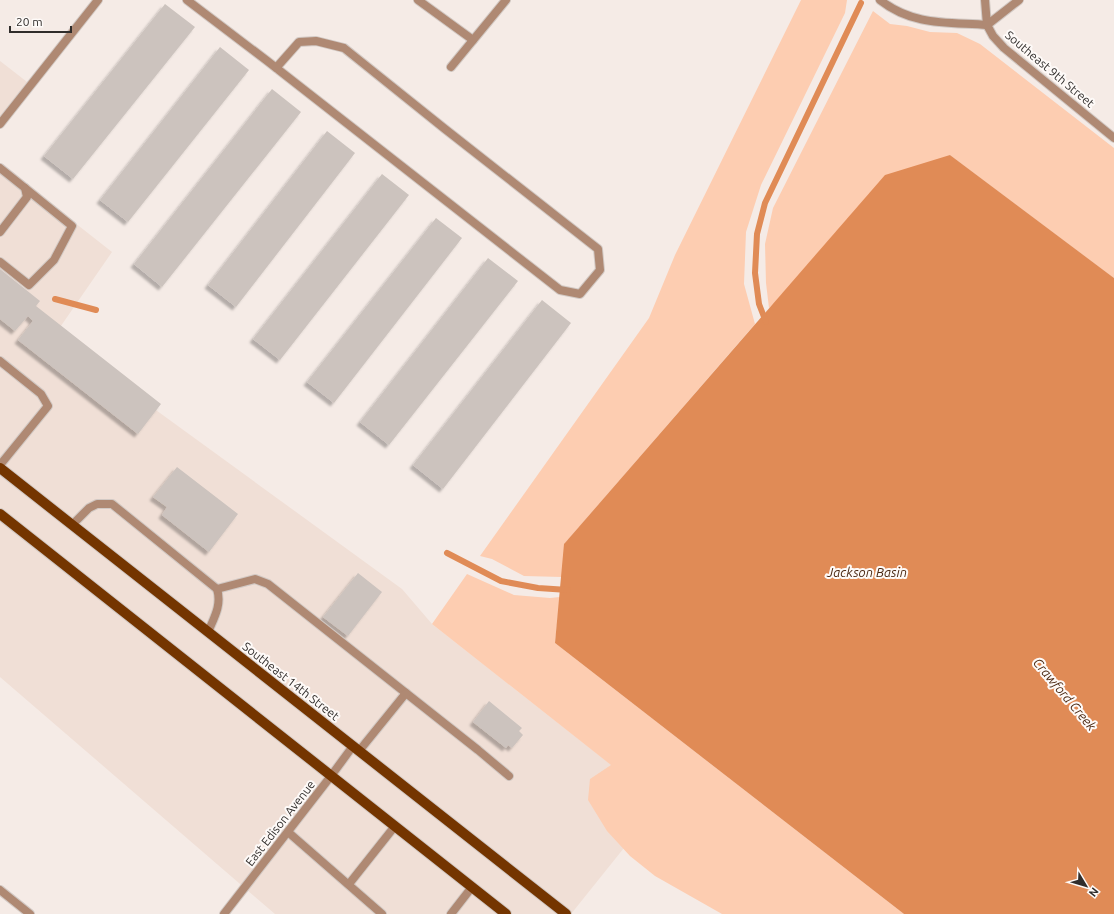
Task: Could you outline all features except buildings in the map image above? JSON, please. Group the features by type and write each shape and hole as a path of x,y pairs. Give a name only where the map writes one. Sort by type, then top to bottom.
{"main road":[{"name":"Southeast 14th Street","path":"0,468 566,914"},
{"path":"0,514 506,914"}],"street":[{"path":"0,124 98,0"},
{"path":"187,0 560,290 580,294 600,270 598,249 344,48 316,41 299,42 276,68"},
{"path":"418,0 473,40"},
{"path":"451,66 506,0"},
{"path":"880,0 907,16 927,21 987,25 1019,0"},
{"path":"985,0 987,25"},
{"name":"Southeast 9th Street","path":"987,25 993,36 1004,48 1111,136"},
{"path":"1111,136 1114,127"},
{"path":"0,168 72,226 54,260 29,285 0,262"},
{"path":"0,232 28,197 25,188"},
{"path":"0,361 41,394 48,406 0,465"},
{"path":"72,525 89,508 97,504 112,504 217,589 219,596 218,609 208,632"},
{"path":"217,589 255,579 268,584 509,776"},
{"name":"East Edison Avenue","path":"224,914 331,776 406,693"},
{"path":"348,884 394,826"},
{"path":"288,832 382,914"},
{"path":"451,914 472,887"},
{"path":"0,890 30,914"}],"shaded area":[{"path":"801,0 847,0 845,13 761,185 746,232 744,284 755,324 565,543 562,577 524,576 492,559 480,556 649,318 675,255"},
{"path":"873,11 890,24 907,26 930,32 957,33 980,44 1114,148 1114,278 950,155 769,308 766,283 765,244 773,208"},
{"path":"0,61 31,85 0,124"},
{"path":"0,164 112,252 54,336 402,589 432,624 660,803 571,914 275,914 0,677"},
{"path":"467,574 514,595 550,598 560,597 555,643 904,914 722,914 655,876 630,856 607,831 588,800 590,779 611,765 432,624"}],"water":[{"name":"Jackson Basin","path":"950,155 1114,278 1114,914 904,914 555,643 564,544 885,175"}],"waterway":[{"path":"766,322 759,304 755,273 757,234 765,203 861,3"},
{"path":"55,299 96,310"},
{"path":"447,553 501,581 538,588 568,590"}],"water label":[{"name":"Crawford Creek","path":"1065,694"}]}
